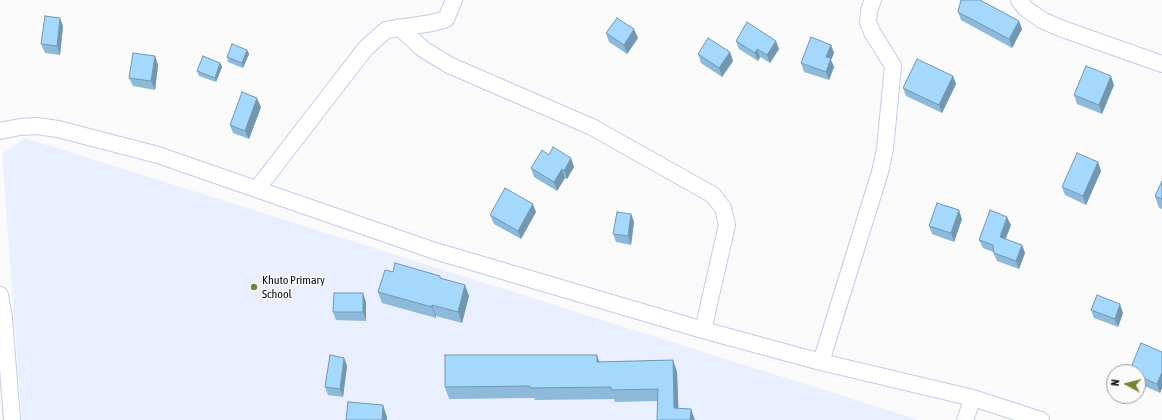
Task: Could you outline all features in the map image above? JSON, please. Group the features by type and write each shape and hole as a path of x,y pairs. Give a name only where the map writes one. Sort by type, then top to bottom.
{"street":[{"path":"256,189 364,49 386,30 432,23 446,19 454,0"},
{"path":"821,362 878,180 886,149 894,74 893,66 872,32 868,22 869,11 873,0"},
{"path":"1018,0 1025,8 1042,20 1060,28 1162,64"},
{"path":"398,27 423,49 449,65 592,127 713,195 723,208 727,225 703,330"},
{"path":"0,131 20,127 37,126 58,129 158,155 435,251 703,330 821,362 973,398 1041,420"},
{"path":"0,295 4,318 12,420"},
{"path":"965,420 973,398"}],"shaded area":[{"name":"Khuto Primary School","path":"25,138 919,420 22,420 2,154"}],"building":[{"path":"961,0 980,0 1019,21 1009,39 958,12"},
{"path":"45,16 60,18 57,46 41,44"},
{"path":"617,18 634,29 624,45 606,33"},
{"path":"747,22 776,41 767,55 757,49 755,53 736,41"},
{"path":"811,37 831,45 826,57 831,58 826,72 801,63"},
{"path":"708,38 730,52 719,68 698,54"},
{"path":"232,44 247,50 242,63 227,57"},
{"path":"133,53 155,56 151,81 129,78"},
{"path":"203,56 220,63 215,78 197,71"},
{"path":"917,59 953,76 939,105 903,88"},
{"path":"1086,66 1111,76 1099,105 1074,95"},
{"path":"242,92 257,98 245,131 230,125"},
{"path":"553,147 571,158 564,171 562,169 554,182 531,168 542,150 549,155"},
{"path":"1077,153 1098,162 1083,196 1062,187"},
{"path":"1162,181 1162,199 1155,196"},
{"path":"505,188 533,204 518,231 490,215"},
{"path":"937,203 959,210 951,233 929,226"},
{"path":"990,210 1007,217 1000,237 1022,245 1016,261 994,253 993,245 979,240"},
{"path":"617,212 631,214 628,236 613,234"},
{"path":"395,263 465,285 458,312 432,305 432,307 378,292 385,270 393,272"},
{"path":"334,293 363,293 363,312 333,312"},
{"path":"1097,295 1120,304 1115,319 1091,310"},
{"path":"1141,343 1162,352 1162,372 1157,384 1146,379 1146,364 1132,364"},
{"path":"330,355 344,358 340,389 325,387"},
{"path":"445,355 597,355 597,362 673,360 674,408 691,409 690,420 657,420 658,389 611,390 611,387 530,388 530,386 445,387"},
{"path":"348,402 383,405 382,420 346,420"}],"place":[{"name":"Khuto Primary School","path":"254,287"}]}
